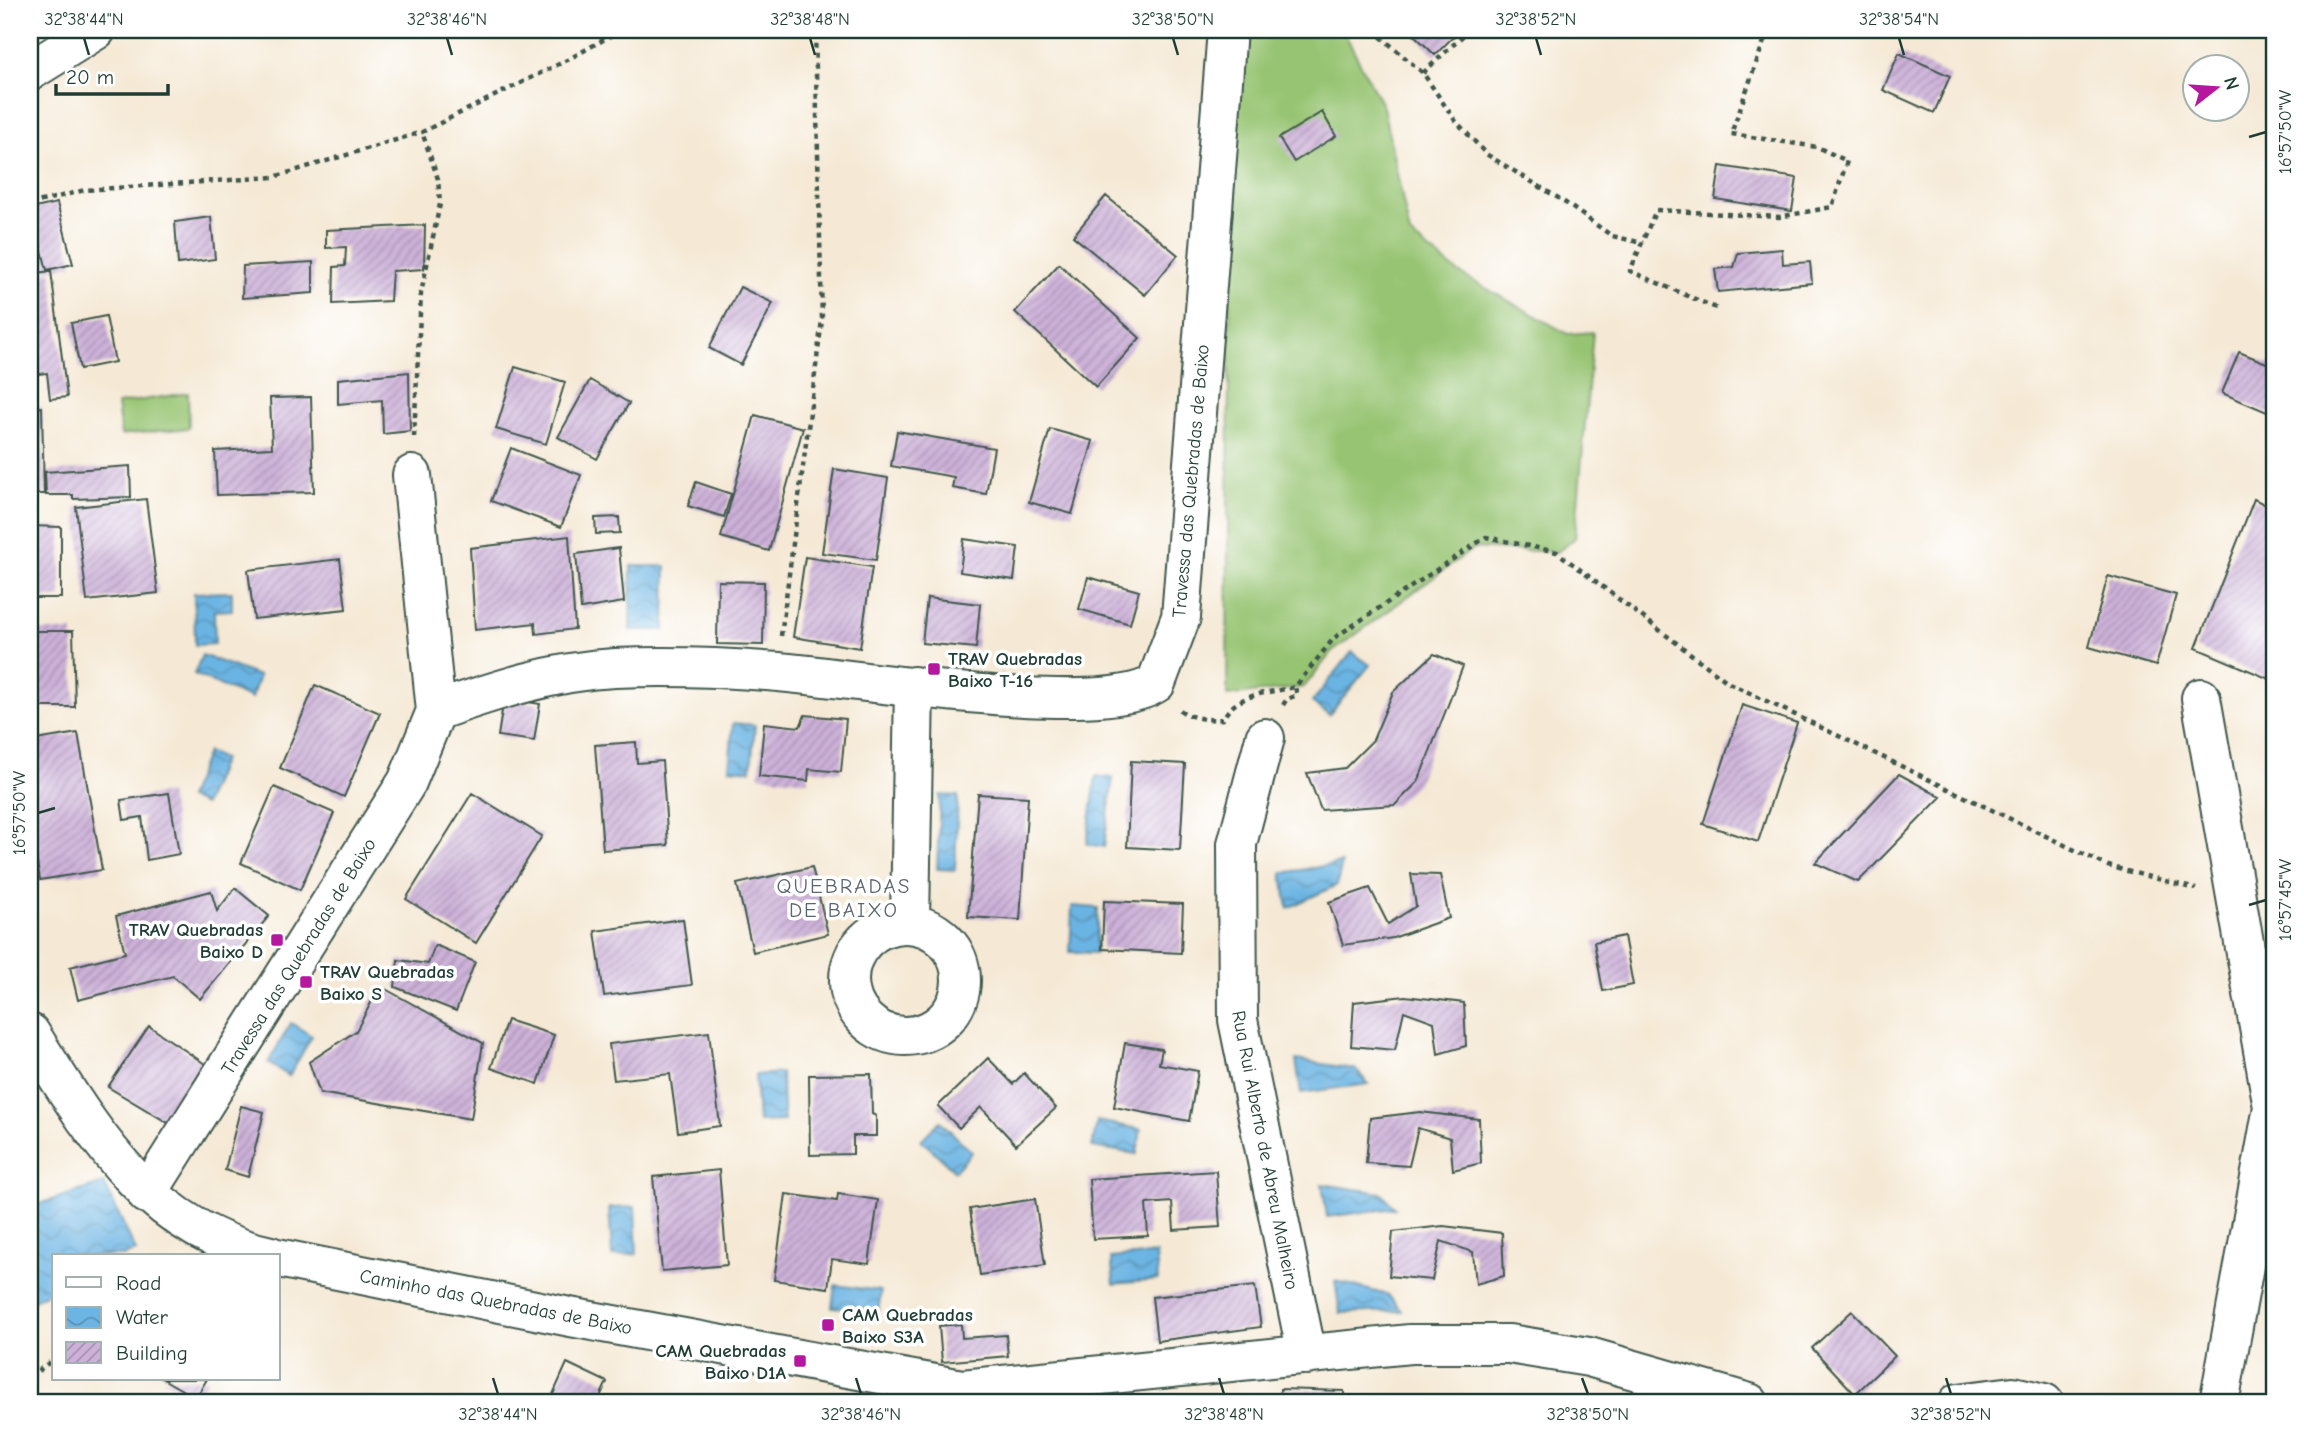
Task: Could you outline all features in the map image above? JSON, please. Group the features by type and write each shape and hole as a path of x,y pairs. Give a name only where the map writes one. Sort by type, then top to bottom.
{"street":[{"path":"30,71 96,30"},
{"name":"Travessa das Quebradas de Baixo","path":"436,711 514,684 614,668 777,671 1008,695 1096,698 1132,695 1156,683 1181,617 1227,30"},
{"name":"Travessa das Quebradas de Baixo","path":"147,1194 407,782 436,711 412,475"},
{"path":"910,923 914,686"},
{"path":"2201,698 2273,1107 2219,1403"},
{"name":"Rua Rui Alberto de Abreu Malheiro","path":"1265,738 1237,844 1238,1020 1307,1354"},
{"path":"30,1033 116,1162 147,1194 203,1235 242,1250 261,1254"},
{"name":"Caminho das Quebradas de Baixo","path":"280,1258 570,1317 962,1389 1410,1344 1509,1343 1588,1357 1749,1403"},
{"path":"1958,1403 2013,1396 2044,1403"}],"path":[{"path":"30,204 85,190 274,177 422,132 621,30"},
{"path":"777,671 822,320 815,30"},
{"path":"1373,30 1423,73 1454,118 1486,154 1560,199 1612,236 1643,243"},
{"path":"1423,73 1469,30"},
{"path":"1716,308 1630,271 1656,210 1779,217 1832,207 1847,161 1817,147 1731,134 1768,30"},
{"path":"412,475 421,293 440,204 438,178 422,132"},
{"path":"1265,738 1287,699 1297,695 1295,687 1334,638 1486,537 1557,552 1729,682 1765,700 2108,866 2236,900"},
{"path":"1184,714 1223,719"},
{"path":"30,1377 52,1360"}],"green space":[{"path":"1231,30 1343,30 1383,107 1410,235 1459,273 1568,334 1593,332 1575,538 1557,552 1474,548 1332,652 1304,687 1227,696"},
{"path":"188,393 189,428 121,435 117,404"}],"water":[{"path":"631,566 666,566 665,630 630,630"},
{"path":"232,592 232,610 214,611 215,644 195,645 194,593"},
{"path":"1352,652 1370,665 1329,715 1312,702"},
{"path":"202,655 259,676 251,699 194,674"},
{"path":"733,723 755,725 751,770 729,768"},
{"path":"207,752 223,759 204,805 188,798"},
{"path":"1096,776 1113,778 1104,847 1087,844"},
{"path":"940,795 958,796 955,870 937,869"},
{"path":"1342,863 1337,885 1288,908 1282,873"},
{"path":"1072,906 1098,908 1096,953 1070,952"},
{"path":"291,1023 312,1036 289,1076 268,1063"},
{"path":"1296,1060 1355,1069 1369,1084 1301,1093"},
{"path":"781,1073 784,1121 758,1122 755,1075"},
{"path":"940,1121 972,1152 955,1171 921,1140"},
{"path":"1097,1121 1141,1129 1137,1154 1092,1147"},
{"path":"104,1183 136,1251 129,1254 52,1254 52,1291 30,1302 30,1207"},
{"path":"1322,1184 1381,1193 1395,1208 1327,1217"},
{"path":"635,1207 637,1254 612,1256 609,1208"},
{"path":"1156,1254 1158,1280 1114,1284 1111,1258"},
{"path":"1335,1281 1388,1295 1402,1311 1340,1313"},
{"path":"835,1285 881,1291 878,1313 832,1307"}],"building":[{"path":"1409,30 1460,30 1435,55"},
{"path":"1899,53 1950,76 1934,113 1883,90"},
{"path":"1322,112 1336,136 1294,162 1279,138"},
{"path":"1720,166 1797,178 1792,211 1715,199"},
{"path":"1106,196 1178,255 1145,295 1073,236"},
{"path":"57,203 73,264 47,270 31,209"},
{"path":"211,217 215,259 178,264 175,222"},
{"path":"425,225 424,269 392,271 390,301 333,304 334,267 345,266 346,247 326,248 326,230"},
{"path":"1782,249 1783,264 1810,262 1812,283 1718,292 1715,269 1734,267 1738,253"},
{"path":"313,262 313,293 242,298 243,266"},
{"path":"1059,264 1140,338 1096,387 1015,312"},
{"path":"51,271 67,397 50,399 47,373 30,375 30,274"},
{"path":"740,287 773,303 741,365 709,348"},
{"path":"106,316 115,362 80,369 71,323"},
{"path":"2239,352 2274,366 2274,415 2222,393"},
{"path":"515,367 565,382 546,444 496,429"},
{"path":"409,372 410,431 383,434 382,400 338,404 338,379"},
{"path":"590,380 629,403 597,459 558,437"},
{"path":"311,397 314,492 217,495 215,451 272,448 270,398"},
{"path":"42,407 44,494 30,494 30,408"},
{"path":"755,415 803,428 769,551 721,537"},
{"path":"1050,429 1093,441 1072,514 1029,502"},
{"path":"897,431 994,448 986,494 952,488 954,477 891,466"},
{"path":"511,448 581,475 561,527 491,501"},
{"path":"130,466 131,497 73,499 73,495 46,495 45,472"},
{"path":"834,469 888,478 876,560 822,553"},
{"path":"696,482 731,494 724,517 688,506"},
{"path":"146,499 158,593 87,601 76,507"},
{"path":"2254,499 2274,509 2274,681 2196,648"},
{"path":"619,517 620,533 596,534 595,518"},
{"path":"30,526 61,527 61,598 30,598"},
{"path":"569,536 575,629 536,634 535,623 475,630 470,548"},
{"path":"964,539 1018,547 1014,580 960,572"},
{"path":"619,548 624,602 581,609 576,554"},
{"path":"805,557 872,567 860,648 793,637"},
{"path":"340,559 346,609 254,619 248,570"},
{"path":"2108,576 2176,595 2156,666 2089,647"},
{"path":"1088,577 1139,591 1130,624 1079,609"},
{"path":"718,581 764,582 763,645 717,644"},
{"path":"927,598 980,604 976,648 922,643"},
{"path":"30,631 73,631 75,707 30,707"},
{"path":"1434,654 1463,666 1418,782 1395,805 1321,810 1307,773 1345,768 1373,740 1393,692"},
{"path":"315,685 380,713 344,797 280,768"},
{"path":"504,698 540,704 534,741 498,736"},
{"path":"1742,705 1797,723 1758,842 1703,824"},
{"path":"805,715 846,719 841,772 809,769 808,781 759,776 764,723 800,727"},
{"path":"78,733 102,870 40,880 30,823 30,741"},
{"path":"636,742 637,763 662,761 668,845 603,850 595,745"},
{"path":"1131,761 1185,764 1180,850 1127,847"},
{"path":"1899,774 1941,797 1858,882 1815,863"},
{"path":"274,787 334,813 300,890 241,863"},
{"path":"169,793 179,854 147,860 142,817 124,820 121,800"},
{"path":"472,793 542,836 476,943 406,899"},
{"path":"978,794 1028,797 1020,920 968,917"},
{"path":"812,867 828,934 753,952 737,884"},
{"path":"1411,874 1440,875 1449,918 1393,938 1343,945 1329,902 1370,888 1388,924 1416,906"},
{"path":"235,888 269,916 200,999 173,976 78,1000 70,967 125,953 116,916 211,891 217,911"},
{"path":"1104,901 1183,904 1181,953 1102,949"},
{"path":"683,919 692,985 604,996 595,931"},
{"path":"1624,936 1633,985 1603,991 1594,942"},
{"path":"435,945 475,962 456,1011 395,987 398,960 428,964"},
{"path":"380,986 483,1043 471,1119 320,1093 309,1062 356,1031"},
{"path":"1405,996 1464,1003 1466,1046 1438,1054 1434,1022 1404,1011 1395,1050 1351,1046 1354,1002"},
{"path":"507,1020 554,1035 538,1084 491,1068"},
{"path":"149,1026 205,1064 170,1124 108,1087"},
{"path":"709,1032 720,1126 678,1132 670,1074 614,1080 609,1044"},
{"path":"1125,1043 1162,1049 1159,1064 1198,1071 1189,1121 1114,1107"},
{"path":"988,1058 1013,1084 1024,1073 1056,1108 1016,1145 981,1107 959,1128 938,1106"},
{"path":"871,1074 872,1114 876,1116 876,1136 853,1136 853,1154 810,1155 809,1075"},
{"path":"241,1106 264,1112 248,1177 225,1170"},
{"path":"1420,1112 1479,1119 1481,1163 1453,1170 1450,1138 1418,1128 1409,1166 1366,1163 1370,1118"},
{"path":"719,1170 727,1265 662,1271 653,1177"},
{"path":"1216,1171 1220,1227 1174,1230 1172,1202 1146,1204 1148,1236 1093,1239 1089,1179"},
{"path":"786,1194 837,1201 838,1194 878,1200 869,1264 832,1259 828,1288 774,1280"},
{"path":"1035,1199 1045,1265 980,1275 970,1209"},
{"path":"1443,1226 1502,1233 1504,1276 1476,1284 1473,1252 1441,1241 1432,1280 1389,1276 1393,1232"},
{"path":"1255,1286 1261,1327 1157,1341 1152,1297"},
{"path":"1852,1311 1895,1356 1855,1394 1812,1348"},
{"path":"961,1324 962,1338 1006,1335 1008,1356 942,1362 939,1326"},
{"path":"567,1363 607,1382 597,1403 550,1401"},
{"path":"165,1380 206,1380 196,1398"},
{"path":"1280,1389 1344,1391 1344,1403 1280,1403"}],"place":[{"name":"TRAV Quebradas Baixo T-16","path":"934,669"},
{"name":"TRAV Quebradas Baixo D","path":"277,940"},
{"name":"TRAV Quebradas Baixo S","path":"306,982"},
{"name":"CAM Quebradas Baixo S3A","path":"828,1325"},
{"name":"CAM Quebradas Baixo D1A","path":"800,1361"}],"district":[{"name":"QUEBRADAS DE BAIXO","path":"844,898"}]}
